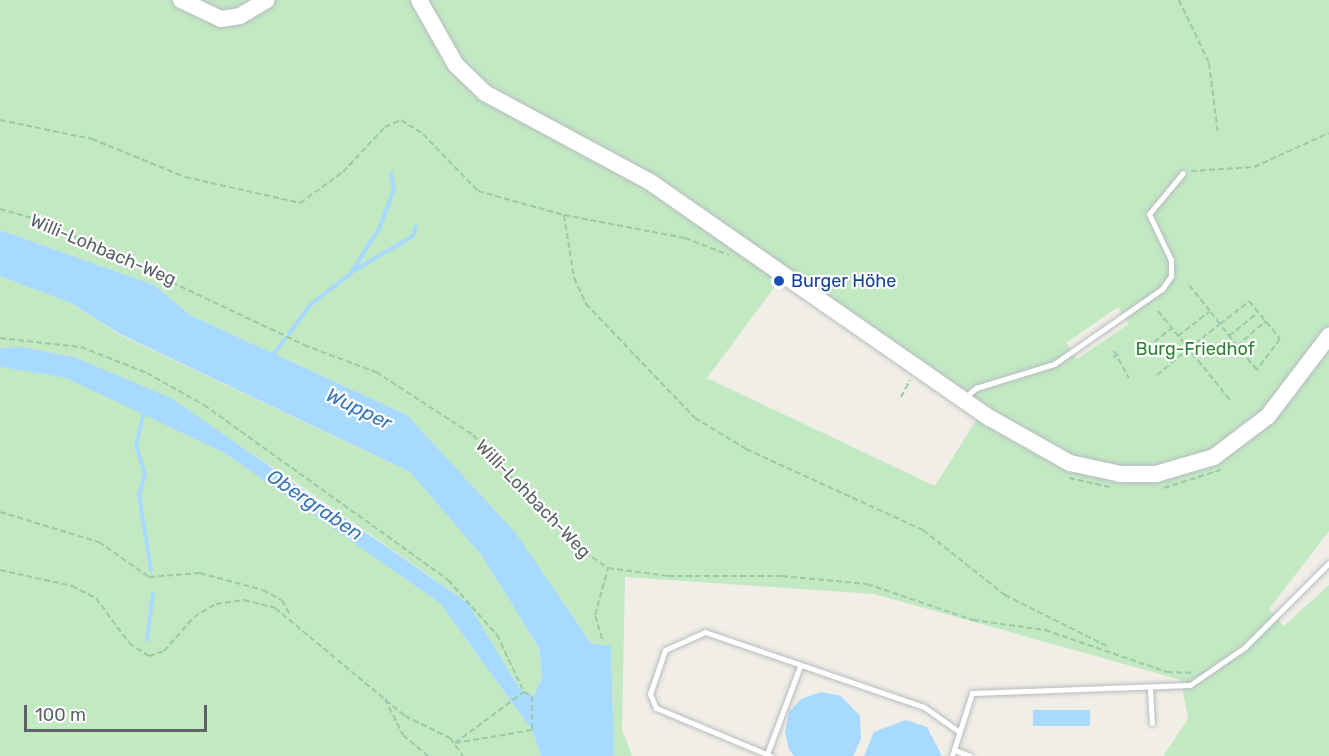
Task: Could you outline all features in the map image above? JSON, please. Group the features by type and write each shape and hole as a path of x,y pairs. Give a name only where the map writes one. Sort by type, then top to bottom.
{"main road":[{"path":"181,0 221,19 240,16 267,0"},
{"path":"419,0 456,65 480,90 625,167 743,245 963,399 1027,441 1070,462 1121,474 1194,466 1226,450 1261,423 1329,336"}],"lane":[{"path":"963,399 976,388 1046,368 1125,318 1162,290 1171,276 1169,255 1149,214 1183,173"},
{"path":"970,756 954,753 958,731 972,693 1183,687 1212,670 1262,632 1329,563"},
{"path":"800,666 769,755 656,708 650,694 660,655 681,638 705,632 924,707 958,731"},
{"path":"1150,688 1152,723"}],"path":[{"path":"1179,0 1209,63 1218,134"},
{"path":"0,120 92,139 185,177 300,203 343,172 386,127 401,120 423,134 478,190 564,215 685,238 722,254 736,254 743,245"},
{"path":"1183,173 1254,167 1329,133"},
{"name":"Willi-Lohbach-Weg","path":"0,209 42,221 304,345 376,372 473,435 576,547 608,568 668,576 782,576 867,584 973,620 1045,630 1113,650 1173,674 1212,670"},
{"path":"564,215 574,278 586,304 677,400 720,435 923,530 1005,596 1113,650"},
{"path":"1157,375 1188,349 1220,324 1249,301 1280,339 1257,370 1237,346 1229,336 1220,324 1210,311 1187,283"},
{"path":"1158,310 1230,400"},
{"path":"1178,336 1210,311"},
{"path":"1229,336 1258,312"},
{"path":"1237,346 1266,321"},
{"path":"1140,353 1172,328"},
{"path":"0,338 51,341 97,352 204,405 448,580 497,635 524,692 532,696 532,730 455,743"},
{"path":"1114,351 1129,378"},
{"path":"1115,356 1121,353"},
{"path":"901,397 912,375"},
{"path":"1152,488 1183,485 1226,466"},
{"path":"1059,475 1113,487"},
{"path":"0,512 99,542 149,577 200,573 263,590 282,600 290,616 328,656 384,696 410,719 455,743 463,756"},
{"path":"602,639 595,615 608,568"},
{"path":"0,570 72,586 96,598 129,643 149,656 164,651 194,617 216,604 253,601 290,616"},
{"path":"455,743 524,692"},
{"path":"384,696 396,725 428,756"}],"green space":[{"name":"Burg-Friedhof","path":"0,0 1329,0 1329,531 1269,609 1284,626 1329,585 1329,756 1163,756 1188,719 1181,680 874,594 625,577 622,729 632,756 614,756 611,647 591,643 515,532 407,415 190,315 154,285 0,230","holes":["779,281 977,419 935,486 707,378","1118,307 1129,324 1077,359 1066,343"]},
{"path":"0,276 71,303 120,335 410,472 482,556 539,648 542,677 534,696 520,689 468,603 284,474 219,433 74,357 0,348"},
{"path":"0,367 66,378 136,408 225,453 392,566 440,603 532,730 541,756 0,756"}],"water":[{"path":"0,230 154,285 190,315 407,415 515,532 591,643 611,646 614,756 541,756 532,730 440,603 225,453 66,378 0,367 0,348 21,347 74,357 171,398 468,603 520,689 534,696 542,677 539,648 482,556 410,472 120,334 71,303 0,276"},
{"path":"821,692 841,696 860,716 861,739 853,756 794,756 789,749 785,732 789,712 801,699"},
{"path":"1033,710 1090,710 1090,726 1033,726"},
{"path":"906,720 927,727 942,756 864,756 874,732"}],"waterway":[{"path":"289,334 309,306 351,273 380,227 394,189 391,173"},
{"path":"353,271 413,236 416,226"},
{"path":"271,358 285,339"},
{"path":"145,407 136,445 145,474 139,495 151,570"},
{"path":"147,640 153,593"}],"place":[{"name":"Burger Höhe","path":"779,281"}],"water label":[{"name":"Wupper","path":"359,409"},
{"name":"Obergraben","path":"315,505"}]}
